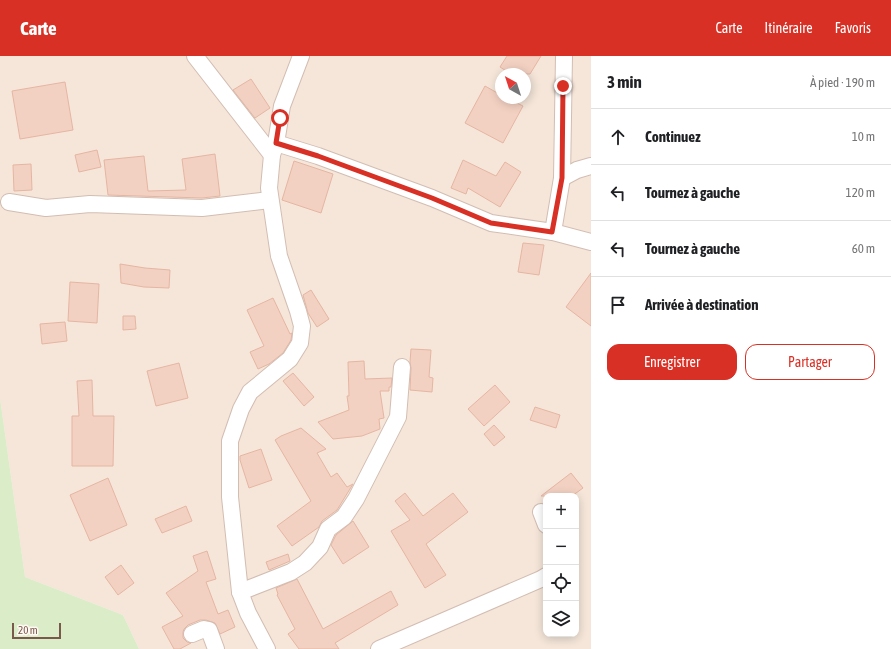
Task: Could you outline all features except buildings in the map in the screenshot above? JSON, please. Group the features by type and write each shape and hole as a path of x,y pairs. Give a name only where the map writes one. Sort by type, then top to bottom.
{"street":[{"path":"195,56 274,149 318,156 432,198 491,223 552,232 591,242"},
{"path":"267,649 248,613 240,592 230,497 230,441 241,409 250,392 290,359 300,343 302,326 279,256 269,188 282,106 301,56"},
{"path":"552,232 562,178 564,56"},
{"path":"562,178 578,170 591,166"},
{"path":"9,202 46,208 90,204 202,208 270,200"},
{"path":"240,592 291,572 306,564 320,547 328,529 344,517 356,499 398,417 402,367"},
{"path":"379,649 543,578"},
{"path":"192,634 204,629 209,630 216,649"}],"shaded area":[{"path":"0,56 591,56 591,649 139,649 123,615 25,577 0,398"}],"green space":[{"path":"0,398 25,577 123,615 139,649 0,649"}],"route":[{"path":"280,118 276,143 318,156 432,198 491,223 552,232 562,178 563,86"}]}
